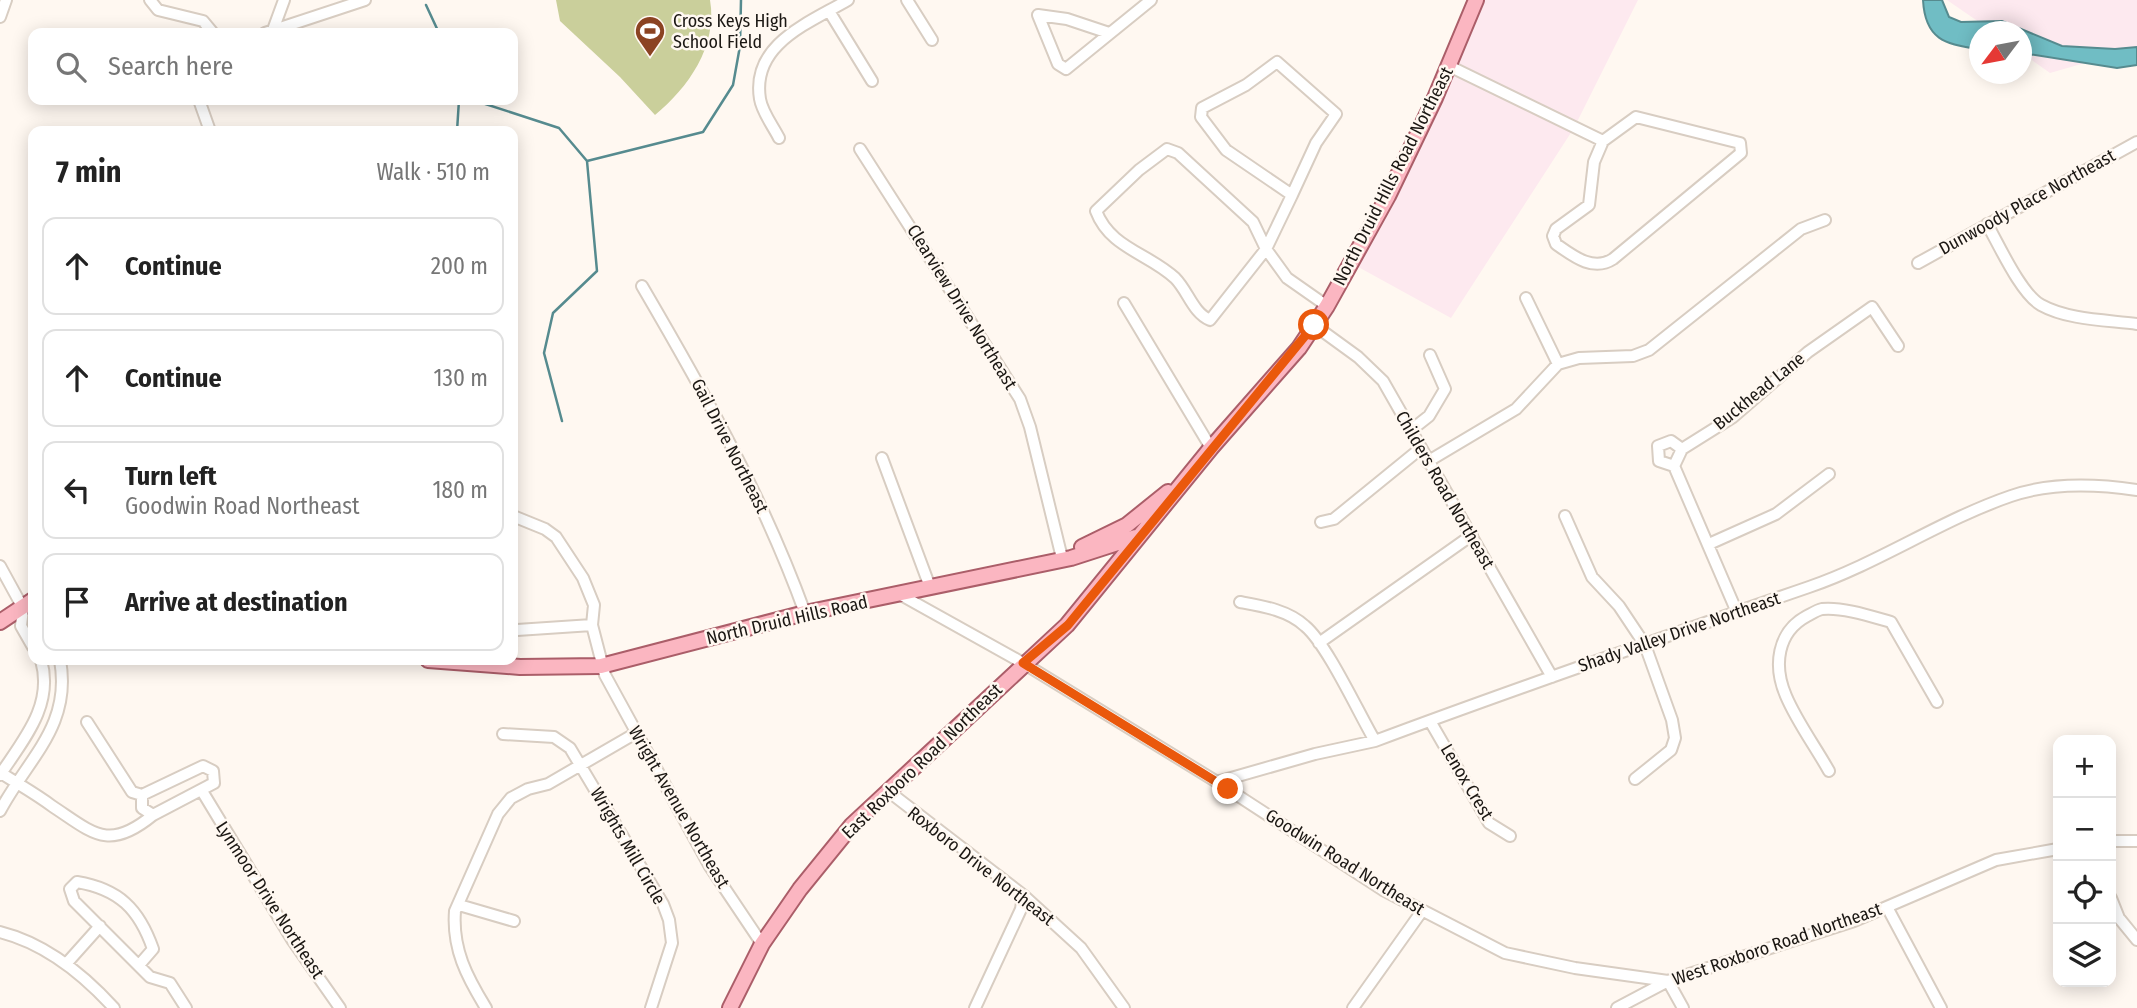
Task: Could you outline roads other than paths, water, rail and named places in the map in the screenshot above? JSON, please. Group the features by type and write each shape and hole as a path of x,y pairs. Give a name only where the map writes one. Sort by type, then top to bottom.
{"main road":[{"name":"North Druid Hills Road Northeast","path":"1141,535 1211,448 1299,348 1327,306 1388,195 1449,66 1476,0"},
{"name":"North Druid Hills Road Northeast","path":"1062,558 1069,551 1127,524 1191,474"},
{"name":"North Druid Hills Road","path":"494,665 601,666 805,613 901,595 1110,547 1141,535"},
{"name":"East Roxboro Road Northeast","path":"730,1008 762,944 800,890 852,825 1023,663 1068,625 1141,535"},
{"path":"0,622 28,609"}],"street":[{"path":"0,17 6,0"},
{"path":"150,0 158,10 203,20 209,28"},
{"path":"271,28 284,0"},
{"path":"281,28 365,0"},
{"path":"779,138 760,102 758,77 768,52 784,38 848,0"},
{"path":"907,0 932,40"},
{"path":"1109,33 1067,19 1038,15 1058,64 1066,69 1151,0"},
{"path":"829,11 872,81"},
{"path":"1292,195 1226,150 1201,117 1202,108 1246,85 1277,62 1336,114 1317,143 1292,195 1266,249 1210,320 1201,316 1174,278 1121,245 1105,229 1096,211 1139,170 1167,149 1178,153 1253,222 1266,249 1287,278 1327,306"},
{"path":"1449,66 1602,141"},
{"path":"201,105 208,126"},
{"path":"1636,117 1740,143 1741,153 1613,259 1605,264 1594,264 1556,244 1553,236 1556,229 1589,205 1594,162 1602,141 1636,117"},
{"name":"Dunwoody Place Northeast","path":"1918,263 2137,142"},
{"name":"Clearview Drive Northeast","path":"860,149 1020,399 1030,427 1062,558"},
{"path":"1427,462 1516,408 1558,363 1579,358 1633,356 1649,350 1801,229 1825,220"},
{"path":"1987,224 2021,283 2040,304 2072,315 2137,324"},
{"name":"Gail Drive Northeast","path":"642,286 722,423 754,486 805,613"},
{"path":"1527,298 1558,363"},
{"path":"1124,303 1211,448"},
{"name":"Buckhead Lane","path":"1682,449 1733,417 1808,352 1872,307 1898,346"},
{"name":"Childers Road Northeast","path":"1314,325 1358,357 1382,381 1552,677"},
{"path":"1410,431 1439,403 1445,389 1430,355"},
{"path":"1674,466 1682,449 1671,441 1658,446 1658,461 1674,466 1736,610"},
{"path":"1321,522 1334,519 1420,449"},
{"path":"883,458 930,587"},
{"path":"1709,544 1776,514 1829,474"},
{"name":"Shady Valley Drive Northeast","path":"1217,782 1315,754 1375,741 1736,610 1810,587 1874,561 2011,496 2052,487 2108,486 2137,490"},
{"path":"1565,516 1592,578 1619,606 1645,645 1675,738 1671,750 1663,760 1635,779"},
{"name":"Wright Avenue Northeast","path":"518,518 545,529 562,545 594,605 593,625 601,666 709,865 762,944"},
{"path":"1319,643 1472,535"},
{"path":"0,566 28,605"},
{"path":"1810,587 1821,609"},
{"name":"Goodwin Road Northeast","path":"901,595 1023,663 1217,782 1383,890 1505,953 1575,968 1668,981"},
{"path":"1240,602 1284,613 1305,626 1319,643 1375,741"},
{"path":"1829,771 1785,694 1779,667 1779,651 1787,632 1821,609 1865,614 1891,622 1937,702"},
{"path":"28,612 21,626 28,638"},
{"path":"518,630 593,625"},
{"path":"42,665 43,703 26,738 1,774 80,827 98,834 117,836 135,830 153,815 214,783 213,771 203,766 142,795 132,792 87,722"},
{"path":"0,811 42,747 61,708 61,665"},
{"name":"Lenox Crest","path":"1430,721 1489,823 1510,836"},
{"path":"486,1008 468,979 455,944 453,909 498,814 511,798 528,789 548,784 636,733"},
{"name":"Wrights Mill Circle","path":"502,734 554,737 570,748 663,904 669,920 672,943 651,1008"},
{"name":"Lynmoor Drive Northeast","path":"202,791 293,941 340,1008"},
{"name":"Roxboro Drive Northeast","path":"888,791 1023,895 1081,948 1125,1008"},
{"path":"142,795 142,808 153,815"},
{"path":"2116,841 2137,841"},
{"name":"West Roxboro Road Northeast","path":"1617,1008 1668,981 1814,935 1996,860 2053,850"},
{"path":"140,964 153,949 138,918 119,896 105,888 77,882 70,889 74,901 140,964 150,977 170,983 186,1008"},
{"path":"975,1008 1021,909 1023,895"},
{"path":"1887,907 1941,1008"},
{"path":"453,909 514,921"},
{"path":"2116,910 2137,940"},
{"path":"1353,1008 1422,911"},
{"path":"66,964 100,926"},
{"path":"0,932 32,944 66,964 114,1008"},
{"path":"1668,981 1682,1008"}],"water":[{"path":"1923,0 1942,0 1949,17 1969,22 1969,47 1939,38 1928,24"},
{"path":"2032,34 2062,46 2115,49 2137,47 2137,65 2117,68 2032,55"}],"waterway":[{"path":"488,105 559,128 587,161 703,132 733,85 740,46 741,0"},
{"path":"426,5 437,28"},
{"path":"457,126 459,105"},
{"path":"562,421 544,353 553,313 597,271 587,161"}],"place":[{"name":"Cross Keys High School Field","path":"650,58"}]}
